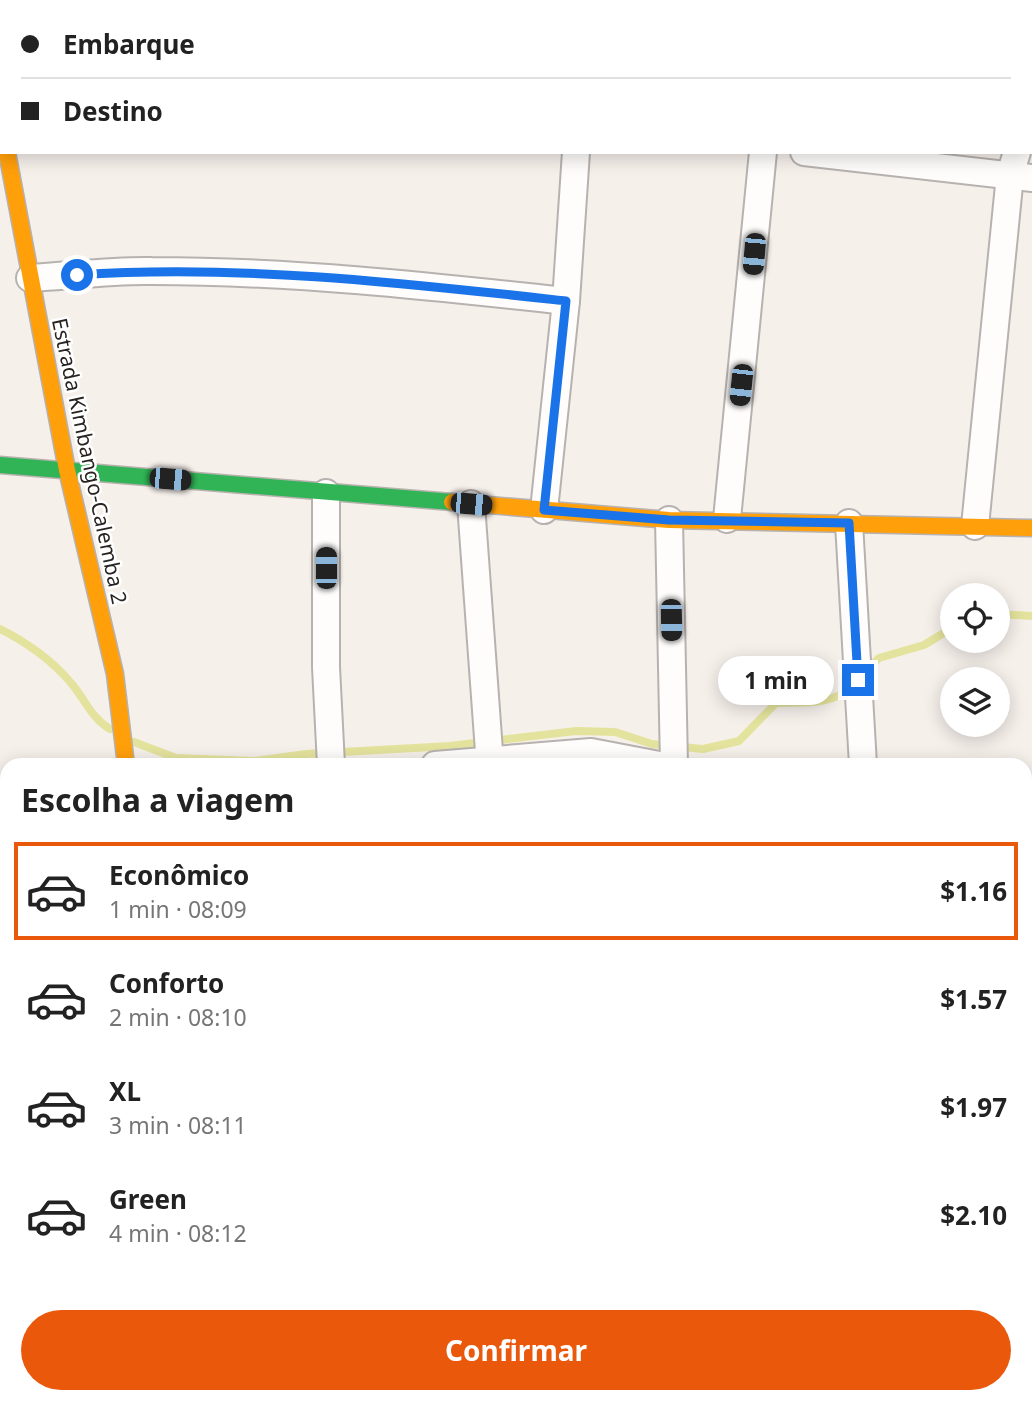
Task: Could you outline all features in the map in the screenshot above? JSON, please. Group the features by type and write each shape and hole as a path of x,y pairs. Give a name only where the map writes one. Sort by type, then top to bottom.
{"street":[{"name":"Estrada Kimbango-Calemba 2","path":"7,154 67,470 118,696 125,758"},
{"path":"544,510 566,301 576,154"},
{"path":"727,519 763,154"},
{"path":"831,154 1020,168 975,526"},
{"path":"30,278 149,270 261,273 566,301"},
{"path":"0,465 669,520 727,519 1032,528"},
{"path":"326,493 326,667 331,758"},
{"path":"471,504 490,758"},
{"path":"669,520 674,758"},
{"path":"849,523 863,758"},
{"path":"536,758 591,752 622,758"}],"waterway":[{"path":"1010,615 1032,616"},
{"path":"0,629 19,639 56,667 103,725 110,729"},
{"path":"863,674 879,658 924,645 940,635"},
{"path":"276,758 450,746 576,731 615,732 652,744 703,749 739,741 776,703 826,700 852,686"},
{"path":"134,742 176,758"}],"traffic: fast":[{"path":"0,465 452,502"}],"traffic: slow":[{"path":"7,154 67,470 115,674 125,758"},
{"path":"452,502 669,520 1032,528"}],"route":[{"path":"77,275 149,270 261,273 566,301 544,510 669,520 849,523 858,680"}]}
